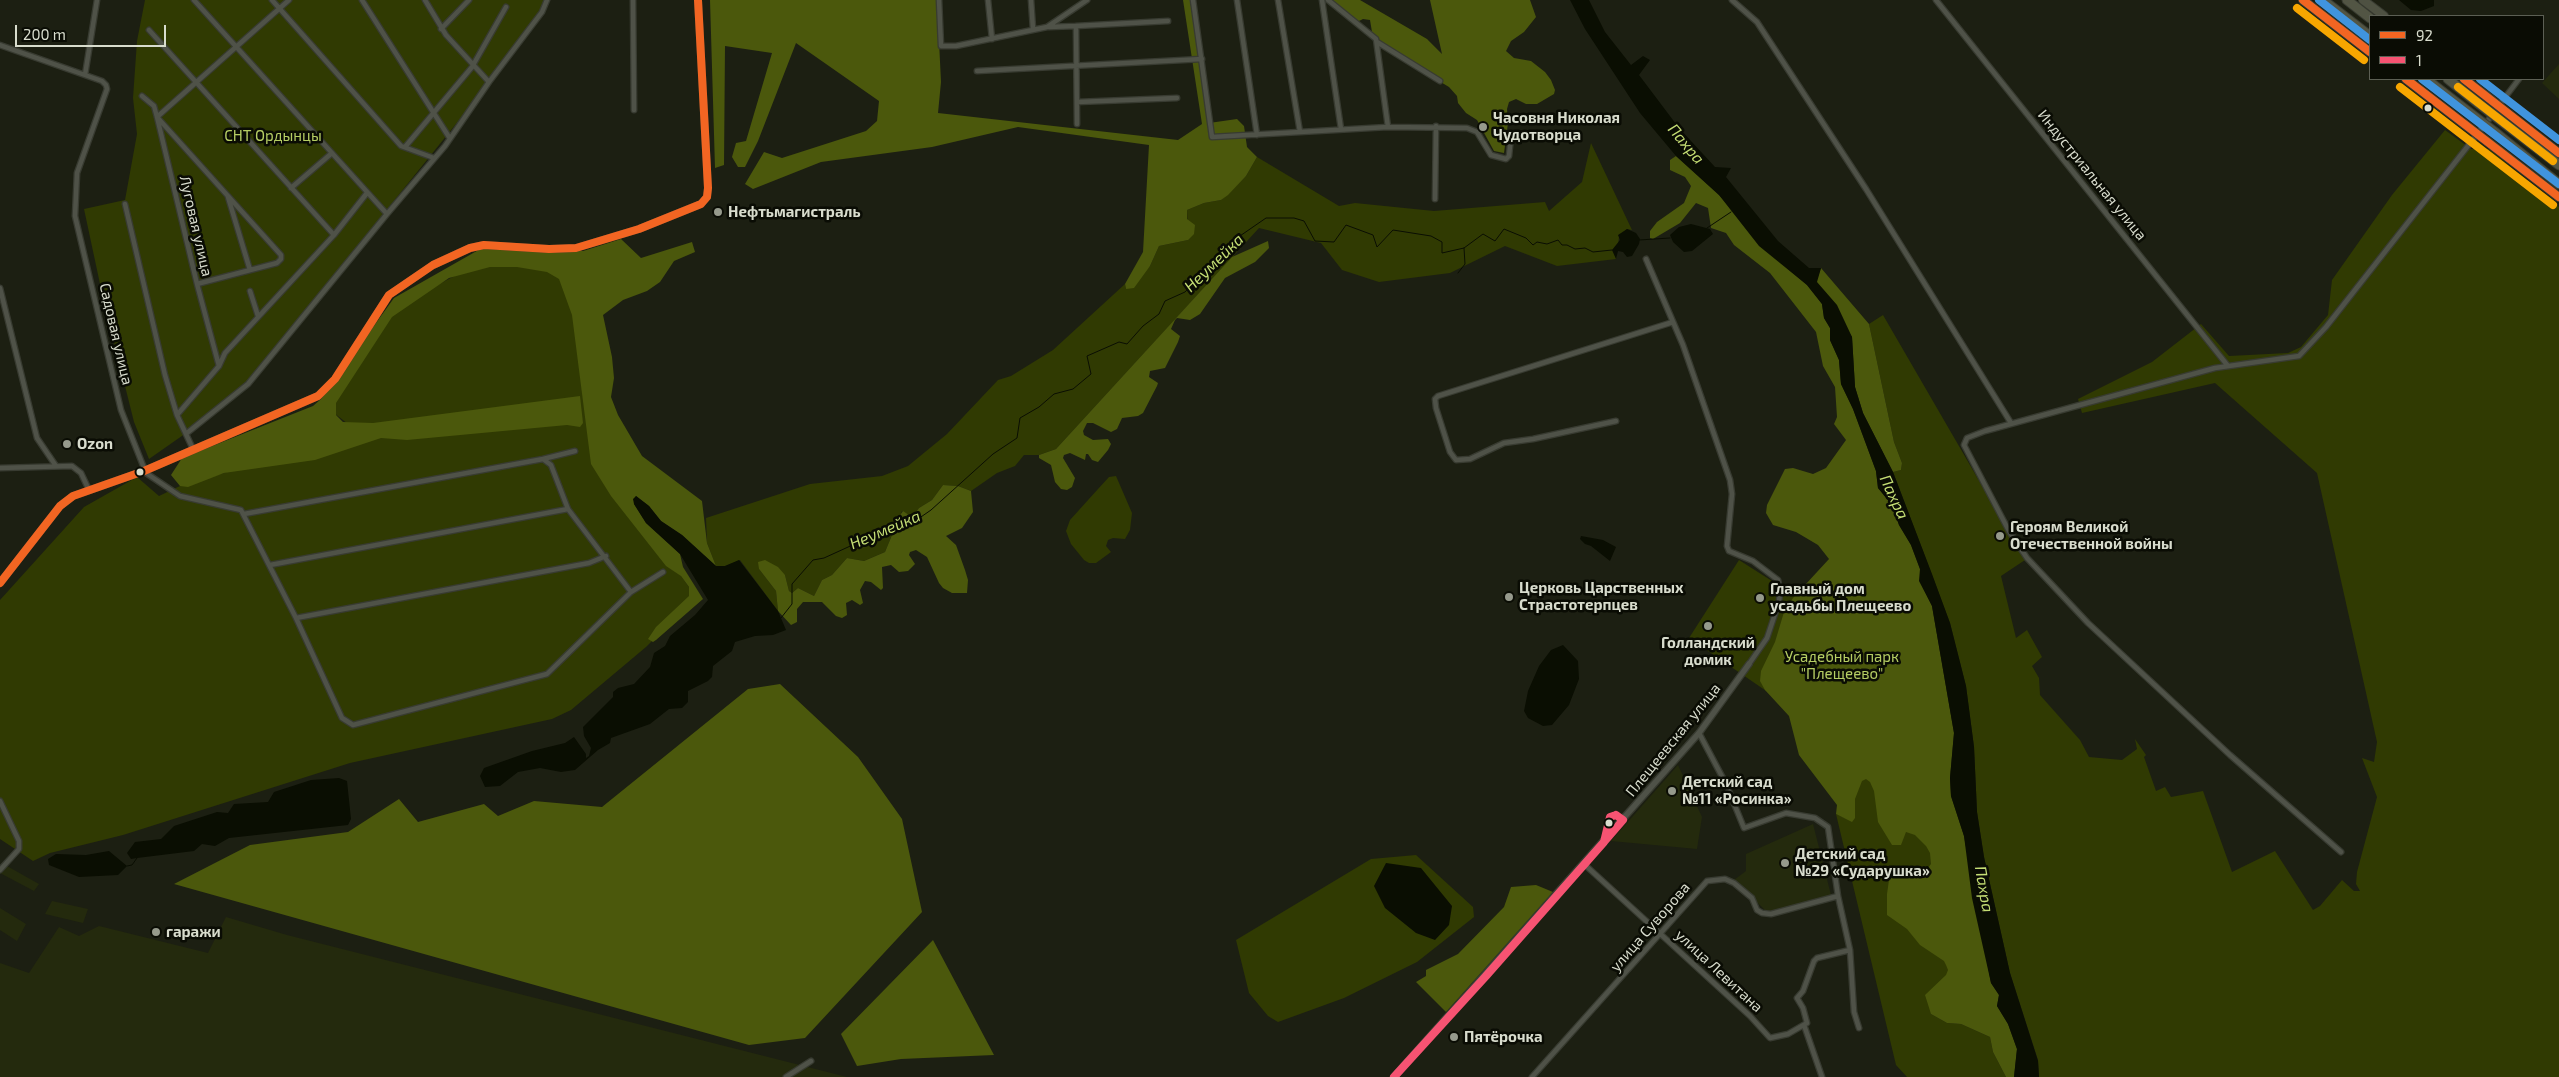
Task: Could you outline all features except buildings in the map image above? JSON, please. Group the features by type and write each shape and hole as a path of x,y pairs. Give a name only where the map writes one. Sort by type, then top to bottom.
{"highway":[{"path":"2323,0 2369,35"},
{"path":"2347,0 2369,17"},
{"path":"2427,80 2559,184"},
{"path":"2449,80 2559,166"}],"main road":[{"path":"2303,0 2369,51"},
{"path":"2363,0 2383,15"},
{"path":"2407,80 2559,197"},
{"path":"2465,80 2559,153"}],"street":[{"path":"0,45 85,75 97,0"},
{"path":"194,0 387,214"},
{"path":"272,0 404,147 434,158"},
{"path":"196,284 277,263 281,259 281,255 157,117 237,48 288,0"},
{"path":"362,0 449,137"},
{"path":"425,0 442,28 472,67 489,82"},
{"path":"442,28 469,0"},
{"path":"187,433 248,384 434,158 542,12 547,0"},
{"path":"633,0 634,110"},
{"path":"0,583 60,506 73,496 144,471 318,396 335,379 389,295 426,270 470,248 496,244 548,249 576,248 640,229 701,204 707,197 708,188 698,0"},
{"path":"939,0 941,46 956,46 1047,27 1168,21"},
{"path":"988,0 992,39"},
{"path":"1031,0 1033,29"},
{"path":"1047,27 1078,2 1087,0"},
{"path":"1193,0 1212,137 1436,126 1472,129 1480,136 1490,156 1506,159 1509,156 1511,136"},
{"path":"1237,0 1257,135"},
{"path":"1278,0 1300,132"},
{"path":"1322,0 1341,130"},
{"path":"1328,0 1377,42 1440,81"},
{"path":"1732,0 1757,22 1866,189 2011,423"},
{"name":"Индустриальная улица","path":"1936,0 2228,366"},
{"path":"404,147 472,67 506,7"},
{"path":"1076,26 1078,67 1077,124"},
{"path":"149,30 334,235"},
{"path":"1377,42 1388,127"},
{"path":"977,71 1202,59"},
{"name":"Садовая улица","path":"85,75 102,81 107,89 78,173 76,216 120,410 144,471"},
{"path":"2341,852 2230,755 2088,623 2027,558 2009,531 1964,445 1967,438 1975,434 2011,423 2228,366 2289,359 2298,356 2313,343 2518,80"},
{"name":"Луговая улица","path":"142,96 154,106 196,284 219,366"},
{"path":"1077,102 1177,98"},
{"path":"1436,126 1436,198"},
{"path":"291,188 332,153"},
{"path":"177,415 219,366 225,353 334,235 367,193"},
{"path":"228,196 250,270"},
{"path":"125,204 165,375 177,415 193,449"},
{"path":"1646,258 1673,322 1730,480 1732,494 1727,546 1729,551 1737,556 1753,561 1778,580 1779,602 1767,638 1749,664"},
{"path":"0,288 37,438 56,466"},
{"path":"250,291 258,316"},
{"path":"1616,421 1533,439 1504,443 1470,459 1456,460 1450,452 1436,408 1436,398 1673,322"},
{"path":"244,514 543,459 575,451"},
{"path":"543,459 551,465 568,509 606,556 631,592"},
{"path":"0,468 72,466 78,468 89,490"},
{"path":"144,471 160,485 180,496 242,510 296,618 342,718 353,725 547,674 631,592 663,572"},
{"path":"270,566 568,509"},
{"path":"296,618 589,563 606,556"},
{"name":"Плещеевская улица","path":"1394,1077 1699,733 1749,664"},
{"path":"1699,733 1726,784 1744,828 1786,813 1815,818 1828,826 1838,896 1850,950 1854,1012 1859,1028"},
{"path":"0,801 16,834 19,849 0,870"},
{"name":"улица Левитана","path":"1584,864 1750,1016 1770,1038 1788,1034 1804,1025"},
{"name":"улица Суворова","path":"1532,1077 1707,881 1725,879 1734,883 1752,898 1757,910 1771,914 1838,896"},
{"path":"1822,1077 1804,1025 1807,1023 1806,1014 1797,998 1803,991 1814,961 1817,958 1850,950"},
{"path":"786,1077 810,1061"}],"shaded area":[{"path":"2559,64 2559,99 2542,83"},
{"name":"Детский сад №11 «Росинка»","path":"1678,765 1702,817 1697,849 1611,841"},
{"name":"Детский сад №29 «Сударушка»","path":"1813,824 1831,895 1768,913 1734,880 1746,871 1746,854"},
{"path":"7,866 39,884 34,891 0,873"},
{"path":"52,901 88,909 83,923 45,914"},
{"path":"0,908 26,924 17,941 0,930"},
{"path":"226,917 287,935 847,1077 0,1077 0,963 29,973 59,927 79,936 99,926 208,953"}],"green space":[{"name":"СНТ Ордынцы","path":"145,0 547,0 489,83 255,373 209,417 149,459 134,422 103,298 84,209 125,200 137,134 133,98 137,41"},
{"path":"710,0 937,0 941,82 938,113 1178,140 1202,124 1183,0 1190,0 1209,123 1237,119 1244,126 1247,147 1257,157 1246,176 1228,195 1221,200 1204,203 1187,210 1187,219 1195,225 1194,234 1188,240 1159,246 1150,266 1134,288 1126,289 1125,284 1143,252 1149,145 1018,127 932,147 821,162 753,189 745,184 764,152 782,158 866,131 877,121 879,101 796,43 758,141 745,167 738,167 732,157 736,143 746,141 772,53 725,46 724,165 715,168"},
{"path":"1332,0 1360,0 1427,39 1442,54 1430,0 1530,0 1536,17 1524,32 1511,41 1506,51 1514,58 1531,61 1545,72 1551,80 1555,90 1554,94 1537,104 1526,104 1516,99 1509,102 1504,153 1494,151 1477,120 1466,113 1458,103 1457,96 1449,87 1380,46 1372,32 1370,20 1363,19 1357,22 1334,6"},
{"path":"2445,130 2471,149 2489,149 2559,207 2559,1077 2039,1077 2038,1060 2010,973 1984,857 1977,812 1974,747 1966,686 1950,623 1893,472 1901,470 1902,463 1894,442 1869,324 1883,315 2025,560 2001,576 2016,638 2027,630 2042,657 2032,666 2039,678 2040,695 2080,740 2089,757 2122,760 2137,749 2135,739 2146,755 2144,757 2156,791 2165,787 2171,797 2203,791 2232,872 2275,851 2313,910 2320,906 2342,880 2354,891 2360,891 2356,884 2357,872 2377,797 2362,758 2374,762 2377,742 2317,473 2215,383 2082,413 2078,399 2152,362 2201,324 2229,356 2288,353 2301,347 2328,315 2332,280 2392,195"},
{"path":"1591,143 1632,230 1627,229 1619,237 1616,259 1557,266 1505,246 1450,273 1379,282 1342,270 1321,243 1259,228 1056,449 1039,455 1024,455 1015,466 997,473 971,491 958,486 943,485 932,500 919,508 912,517 902,511 885,552 864,561 847,558 832,575 822,580 814,596 798,588 792,593 789,591 785,575 759,569 776,591 778,611 740,560 725,566 716,566 707,543 706,518 810,484 882,476 908,466 947,434 998,380 1011,376 1053,350 1125,284 1126,289 1150,266 1159,246 1188,240 1187,210 1204,203 1221,200 1246,176 1257,157 1339,206 1355,203 1434,211 1545,202 1549,211 1582,182"},
{"path":"1676,156 1719,195 1787,268 1807,285 1822,304 1824,318 1830,328 1830,340 1839,360 1841,384 1853,409 1876,471 1878,488 1892,505 1899,525 1911,545 1920,569 1920,581 1932,606 1954,733 1950,778 1951,796 1964,836 1991,983 1999,995 1997,1006 2008,1024 2017,1049 2014,1077 2006,1077 1993,1052 1990,1037 1961,1024 1947,1023 1931,1014 1925,995 1946,975 1948,970 1946,965 1944,961 1920,945 1907,929 1887,915 1890,873 1893,868 1898,868 1913,874 1924,873 1931,864 1930,853 1926,846 1915,835 1906,832 1901,845 1892,845 1878,822 1874,791 1870,782 1866,779 1862,781 1855,799 1855,818 1852,822 1836,814 1837,805 1799,755 1789,716 1765,690 1760,681 1761,671 1775,642 1784,612 1793,598 1829,559 1818,545 1796,532 1773,525 1766,513 1767,505 1785,469 1793,468 1813,474 1826,468 1846,440 1834,424 1837,417 1835,387 1823,366 1816,332 1770,273 1734,245 1726,233 1711,228 1708,208 1696,203 1680,223 1653,239 1650,238 1650,231 1657,222 1684,203 1691,186 1685,177 1670,170 1670,160"},
{"path":"621,239 641,258 692,242 695,252 674,261 660,282 647,291 623,300 603,315 612,357 614,378 611,397 618,415 642,456 702,501 707,543 716,566 682,535 661,521 649,506 636,496 634,504 646,523 680,554 683,567 703,599 653,642 648,639 656,627 689,596 689,587 681,576 666,566 611,496 591,464 572,315 559,279 547,272 517,267 490,267 449,278 392,317 336,403 336,415 343,422 373,423 580,396 583,423 580,427 567,425 407,440 381,438 315,460 224,473 188,487 180,486 171,475 182,458 313,406 321,399 394,298 482,248 583,251"},
{"path":"1268,241 1269,248 1255,262 1225,278 1200,314 1190,320 1177,318 1175,320 1171,329 1180,336 1178,342 1165,368 1150,371 1149,377 1158,383 1143,413 1138,416 1122,418 1117,429 1111,432 1093,423 1087,423 1083,431 1084,435 1093,440 1108,439 1111,444 1098,462 1092,460 1088,454 1086,454 1085,460 1070,453 1064,455 1063,458 1075,478 1072,487 1067,490 1061,489 1055,482 1051,465 1039,458 1039,455 1056,449 1232,257"},
{"path":"479,263 543,263 561,274 577,311 598,467 657,542 696,597 646,647 571,710 552,719 350,763 123,835 50,853 33,861 0,839 0,600 84,507 137,477 159,496 180,486 224,473 352,427 330,410 396,307"},
{"path":"1821,268 1869,324 1894,442 1902,463 1901,470 1893,472 1863,413 1855,387 1852,337 1816,282"},
{"path":"1116,476 1132,513 1130,530 1125,539 1113,538 1108,540 1106,546 1111,552 1096,563 1089,563 1084,560 1071,544 1066,531 1070,520 1098,489 1109,477"},
{"path":"943,485 958,486 971,491 973,512 962,528 946,536 956,545 968,580 967,593 952,593 943,588 927,557 916,550 910,552 909,555 915,564 908,571 899,572 891,565 882,567 883,588 881,590 871,582 865,581 860,590 863,603 860,605 852,600 846,603 847,615 842,618 836,616 822,602 803,602 797,609 797,622 791,625 778,611 776,591 759,569 758,562 765,560 778,567 785,575 789,591 792,593 798,588 814,596 822,580 832,575 847,558 864,561 885,552 892,535 891,528 903,511 912,517 919,508 932,500"},
{"name":"Усадебный парк \"Плещеево\"","path":"1739,560 1805,602 1890,598 1986,997 1931,1014 1947,1023 1961,1024 1990,1037 1993,1052 2006,1077 1907,1077 1896,1065 1836,814 1845,818 1791,708 1689,638"},
{"path":"780,684 858,757 902,819 922,912 805,1038 749,1045 174,884 250,845 348,832 399,799 418,822 484,804 498,816 534,801 602,807 748,689"},
{"path":"1416,855 1473,907 1474,917 1417,962 1344,998 1278,1022 1268,1016 1249,993 1236,940 1371,859"},
{"path":"1536,885 1553,892 1446,1012 1416,982 1426,976 1426,970 1458,954 1504,907 1511,887"},
{"path":"933,940 994,1055 901,1059 857,1066 841,1034"}],"water":[{"name":"Пахра","path":"1570,0 1589,0 1605,32 1631,65 1643,56 1650,60 1639,75 1679,128 1715,167 1731,168 1726,177 1778,241 1809,268 1821,268 1817,282 1837,305 1852,337 1855,387 1863,413 1893,472 1932,574 1950,623 1966,686 1974,747 1977,812 1984,857 2010,973 2038,1061 2039,1077 2014,1077 2017,1049 2008,1024 1997,1006 1999,995 1991,983 1972,898 1964,836 1951,796 1950,778 1954,733 1932,606 1919,581 1920,569 1911,545 1899,525 1892,505 1878,488 1876,471 1853,409 1841,384 1839,360 1830,340 1830,328 1824,318 1822,304 1807,285 1759,246 1719,195 1676,156 1640,113 1585,29"},
{"path":"2399,0 2434,0 2434,6 2421,11 2411,10"},
{"path":"1691,224 1710,229 1713,234 1692,251 1684,252 1673,242 1670,235 1679,227"},
{"path":"1627,229 1636,233 1640,239 1639,244 1632,256 1627,257 1623,252 1618,251 1616,259 1612,250 1620,240 1618,235"},
{"path":"636,496 649,506 661,521 682,535 716,566 725,566 739,560 778,611 786,630 773,635 755,636 735,642 732,651 713,666 712,677 688,691 688,702 682,708 669,709 650,724 611,738 610,743 598,750 575,770 561,772 540,768 518,772 500,786 485,787 480,776 484,768 532,751 565,743 574,737 586,754 586,758 589,756 591,748 584,736 583,727 613,697 613,692 618,688 634,684 650,667 654,653 665,646 670,636 695,615 708,600 680,554 646,523 634,504 633,499"},
{"path":"1581,536 1603,540 1616,547 1610,561 1591,546 1585,544 1580,539"},
{"path":"1563,645 1578,661 1579,679 1569,705 1552,725 1543,726 1528,718 1524,711 1528,691 1539,666 1551,650"},
{"path":"339,778 347,781 351,819 348,825 229,838 215,846 202,844 194,851 131,859 127,853 135,842 161,839 174,826 217,812 228,813 234,804 268,802 274,792 311,780"},
{"path":"109,851 127,866 118,875 79,877 49,865 48,859 56,854 86,855"},
{"path":"1386,863 1421,868 1452,906 1449,925 1435,940 1416,933 1385,908 1374,886"}],"waterway":[{"name":"Неумейка","path":"1707,228 1731,212"},
{"name":"Неумейка","path":"781,618 792,604 792,584 813,560 824,558 903,522 918,519 931,510 993,454 1017,438 1020,418 1039,407 1054,394 1073,389 1091,374 1087,356 1119,342 1127,344 1143,326 1159,314 1165,301 1185,292 1237,238 1266,218 1294,218 1304,221 1315,241 1334,242 1346,225 1373,235 1377,247 1393,230 1431,236 1442,242 1442,253 1464,248 1483,234 1495,241 1504,229 1526,238 1533,245 1537,242 1547,244 1558,240 1562,245 1575,249 1585,248 1593,252 1612,250"},
{"name":"Неумейка","path":"1639,240 1670,238"},
{"path":"1458,273 1465,264 1464,248"},
{"path":"127,866 132,865 137,858"}],"transit line":[{"name":"92","path":"0,583 60,506 73,496 144,471 318,396 335,379 389,295 433,265 470,248 484,245 549,249 576,248 639,229 701,204 707,197 708,188 698,0"},
{"name":"92","path":"2303,0 2369,51"},
{"path":"2319,0 2369,39"},
{"path":"2297,8 2364,60"},
{"name":"92","path":"2407,80 2559,197"},
{"path":"2423,80 2559,184"},
{"name":"92","path":"2465,80 2559,153"},
{"path":"2481,80 2559,140"},
{"path":"2400,87 2553,205"},
{"path":"2458,87 2553,161"},
{"name":"1","path":"1616,815 1623,820 1604,842 1610,817 1616,815"},
{"name":"1","path":"1486,976 1604,842"},
{"name":"1","path":"1486,976 1604,842"},
{"name":"1","path":"1486,976 1394,1077 1444,1022 1486,976"}],"place":[{"name":"Часовня Николая Чудотворца","path":"1483,127"},
{"name":"Нефтьмагистраль","path":"718,212"},
{"name":"Ozon","path":"67,444"},
{"name":"Героям Великой Отечественной войны","path":"2000,536"},
{"name":"Церковь Царственных Страстотерпцев","path":"1509,597"},
{"name":"Главный дом усадьбы Плещеево","path":"1760,598"},
{"name":"Голландский домик","path":"1708,626"},
{"name":"Детский сад №11 «Росинка»","path":"1672,791"},
{"name":"Детский сад №29 «Сударушка»","path":"1785,863"},
{"name":"гаражи","path":"156,932"},
{"name":"Пятёрочка","path":"1454,1037"}]}
